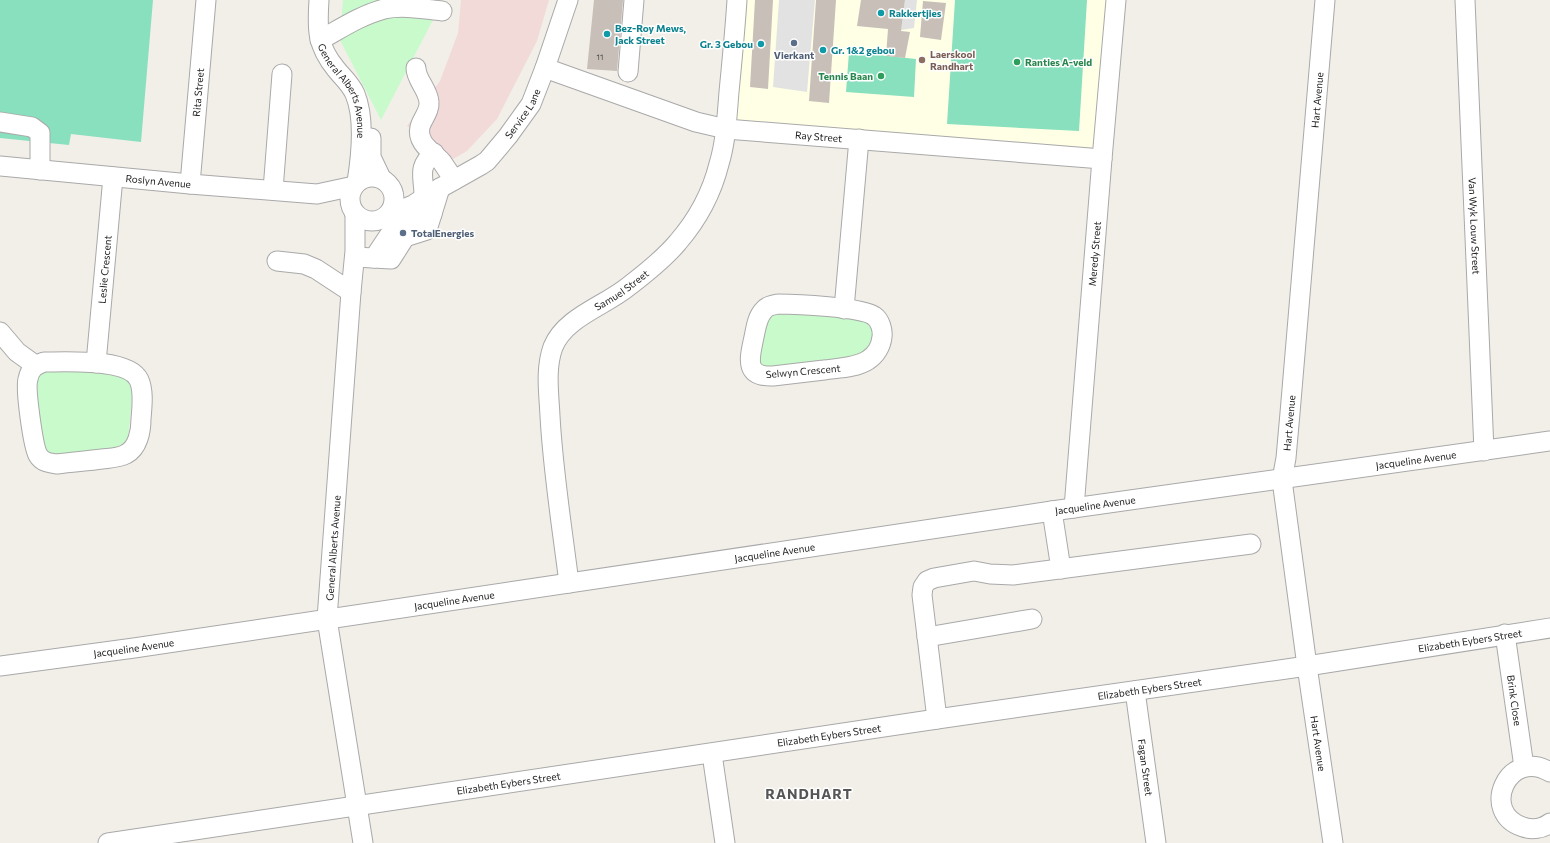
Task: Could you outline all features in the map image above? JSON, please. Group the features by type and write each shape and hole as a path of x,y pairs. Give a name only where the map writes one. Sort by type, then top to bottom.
{"street":[{"name":"Rita Street","path":"190,184 206,0"},
{"name":"General Alberts Avenue","path":"319,0 317,23 325,38 332,43 338,56 363,88 371,129 370,157 387,184"},
{"name":"General Alberts Avenue","path":"331,0 325,38 328,58 349,83 358,102 361,147 356,184"},
{"name":"Service Lane","path":"390,224 413,205 438,188 487,161 508,136 531,104 568,0"},
{"path":"628,72 634,0"},
{"name":"Samuel Street","path":"569,583 553,464 548,376 553,347 559,335 567,326 624,290 656,265 678,243 697,217 720,164 726,129 737,0"},
{"name":"Meredy Street","path":"1074,508 1116,0"},
{"name":"Hart Avenue","path":"1325,0 1286,458 1282,480 1333,843"},
{"name":"Van Wyk Louw Street","path":"1465,0 1484,451"},
{"path":"325,38 361,18 384,9 410,8 442,11"},
{"path":"387,184 395,198 390,224 374,258 355,254 362,238 390,224 432,214 443,164 424,146 420,137 420,128 430,103 428,95 416,73 416,68"},
{"name":"Ray Street","path":"545,68 696,122 726,129 1102,159"},
{"path":"273,190 282,74"},
{"path":"0,122 32,127 40,133 40,170"},
{"path":"844,309 859,139"},
{"path":"434,154 425,161 423,166 438,188"},
{"name":"Roslyn Avenue","path":"0,166 190,184 317,194"},
{"name":"Leslie Crescent","path":"96,363 113,177"},
{"path":"317,194 356,184 368,177 387,184 404,194 438,188"},
{"path":"353,210 350,196 356,184"},
{"path":"317,194 353,210 362,219 369,222 390,224"},
{"name":"General Alberts Avenue","path":"353,210 355,254 327,619 363,843"},
{"path":"277,261 304,264 316,269 351,292"},
{"name":"Selwyn Crescent","path":"783,304 844,309 870,313 875,316 879,322 882,329 880,346 869,360 849,367 764,377 752,370 749,358 756,327 760,316 769,306 783,304"},
{"path":"0,332 17,352 35,365"},
{"path":"44,362 96,363 111,364 125,368 135,373 139,378 142,404 141,424 138,440 132,450 125,455 57,464 44,461 38,454 34,440 27,393 27,381 30,372 35,365 44,362"},
{"name":"Jacqueline Avenue","path":"0,666 127,649 1052,511 1282,480 1550,441"},
{"path":"1052,511 1061,569"},
{"path":"937,719 922,595 923,587 927,582 934,578 967,571 1013,575 1251,544"},
{"path":"926,637 1032,619"},
{"name":"Elizabeth Eybers Street","path":"108,843 712,754 937,719 1307,666 1550,628"},
{"name":"Brink Close","path":"1505,634 1524,767"},
{"name":"Fagan Street","path":"1135,691 1156,843"},
{"path":"712,754 725,843"},
{"path":"1550,772 1544,768 1534,766 1524,767 1514,772 1506,779 1502,789 1501,800 1503,810 1509,819 1518,826 1528,829 1539,828 1550,823"}],"shaded area":[{"path":"461,0 549,0 537,41 497,119 467,151 453,159 407,126 440,81 458,33"},
{"name":"Laerskool Randhart","path":"744,0 1110,0 1098,148 734,120"},
{"name":"Vierkant","path":"779,0 815,0 807,92 773,87"},
{"path":"905,0 917,0 914,28 901,30"}],"green space":[{"path":"0,0 153,0 141,142 71,134 69,145 0,138"},
{"path":"343,0 393,0 434,18 381,120 340,40"},
{"name":"Ranties A-veld","path":"955,0 1087,0 1079,131 947,124"},
{"name":"Tennis Baan","path":"849,52 916,59 914,97 846,92"},
{"path":"787,311 868,320 874,332 868,352 844,360 765,367 757,364 764,317"},
{"path":"46,368 128,376 133,388 128,440 116,447 55,456 49,454 44,449 34,381"}],"building":[{"name":"Bez-Roy Mews, Jack Street","path":"594,0 623,0 617,71 587,69"},
{"name":"Gr. 3 Gebou","path":"755,0 773,0 768,89 750,87"},
{"name":"Gr. 1&2 gebou","path":"816,0 836,0 829,103 809,101"},
{"name":"Rakkertjies","path":"861,0 905,0 901,31 910,32 905,58 886,56 888,29 857,26"},
{"path":"923,1 946,3 941,40 920,37"}],"place":[{"name":"Rakkertjies","path":"881,13"},
{"name":"Bez-Roy Mews, Jack Street","path":"607,34"},
{"name":"Vierkant","path":"794,43"},
{"name":"Gr. 3 Gebou","path":"761,44"},
{"name":"Gr. 1&2 gebou","path":"823,50"},
{"name":"Laerskool Randhart","path":"922,60"},
{"name":"Ranties A-veld","path":"1017,62"},
{"name":"Tennis Baan","path":"881,76"},
{"name":"TotalEnergies","path":"403,233"}],"district":[{"name":"RANDHART","path":"809,794"}]}
